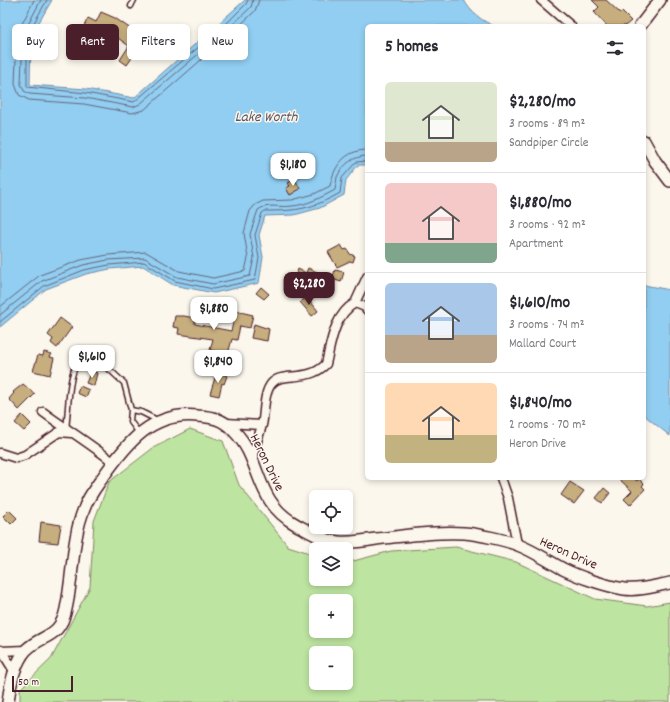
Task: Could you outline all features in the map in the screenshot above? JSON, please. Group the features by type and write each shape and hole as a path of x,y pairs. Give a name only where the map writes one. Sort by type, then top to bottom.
{"street":[{"path":"541,0 569,24"},
{"path":"642,24 660,0"},
{"path":"646,145 655,161 670,181"},
{"path":"252,458 262,425 267,391 272,383 279,378 308,376 326,364 333,334 341,316 349,306 355,302 365,280"},
{"path":"355,302 365,307"},
{"path":"43,412 69,431 98,449 113,462"},
{"name":"Heron Drive","path":"8,702 14,671 26,650 51,634 61,623 65,612 78,531 84,509 113,462 139,434 159,421 172,416 214,416 226,423 236,433 252,458 260,484 278,510 294,524 328,540 352,542 416,535 464,533 517,544 566,570 625,589 636,589 670,583"},
{"path":"226,423 262,425"},
{"path":"0,452 16,458 25,455 59,432 69,431"},
{"path":"502,480 508,498 517,544"},
{"path":"0,650 26,650"},
{"path":"0,650 14,671"}],"lane":[{"path":"131,6 134,0"},
{"path":"69,431 72,375 80,357 85,353 110,370 124,383 131,410 130,421 139,434"},
{"path":"131,410 141,412 159,421"}],"green space":[{"path":"190,429 223,441 239,485 288,546 309,553 309,586 353,586 353,561 391,551 456,547 516,562 595,599 647,606 670,602 670,702 20,702 20,689 51,659 90,587 94,521 109,482 153,448"}],"water":[{"name":"Lake Worth","path":"0,0 52,0 38,24 12,24 12,60 31,60 30,85 86,89 134,98 177,60 190,60 190,49 198,41 198,60 248,60 248,24 218,24 245,0 464,0 477,16 490,24 365,24 365,165 358,165 346,180 344,195 320,208 294,215 265,216 259,235 263,257 259,283 214,293 173,285 143,266 110,269 86,274 46,289 0,327"},
{"path":"646,285 670,290 670,436 646,417"}],"building":[{"path":"592,0 606,0 631,21 627,24 605,24 594,12 599,7"},
{"path":"101,12 115,18 127,26 127,45 119,39 119,24 85,24 88,18 96,22"},
{"path":"127,49 127,60 131,60 127,65 120,60"},
{"path":"295,179 300,189 290,195 286,188 290,186 288,183"},
{"path":"341,245 344,250 347,249 350,254 355,256 353,262 350,261 337,267 328,252"},
{"path":"308,268 317,272 311,286 295,277 298,269 306,273"},
{"path":"335,270 344,272 341,282 332,279"},
{"path":"261,287 269,294 264,299 256,293"},
{"path":"307,297 318,311 312,316 300,302"},
{"path":"236,311 253,315 250,328 240,326 237,340 232,339 228,354 210,350 213,339 178,334 179,328 173,327 175,316 184,316 195,318 195,324 231,331"},
{"path":"60,318 72,327 57,348 51,343 53,339 48,335"},
{"path":"254,324 269,329 267,341 251,338"},
{"path":"44,352 52,354 50,357 54,358 50,375 33,371 38,355 43,356"},
{"path":"91,371 97,373 94,386 86,383"},
{"path":"217,371 227,376 224,384 222,383 219,396 210,394"},
{"path":"23,384 35,394 19,410 9,399 14,393 13,392"},
{"path":"80,386 89,390 86,397 77,393"},
{"path":"22,415 31,424 24,431 15,423"},
{"path":"620,480 640,480 644,484 642,486 645,489 630,505 624,499 632,491"},
{"path":"570,482 584,491 574,504 561,495"},
{"path":"604,488 610,493 602,503 596,498"},
{"path":"9,510 17,518 11,524 3,516"},
{"path":"41,522 61,525 58,543 39,541"}]}
